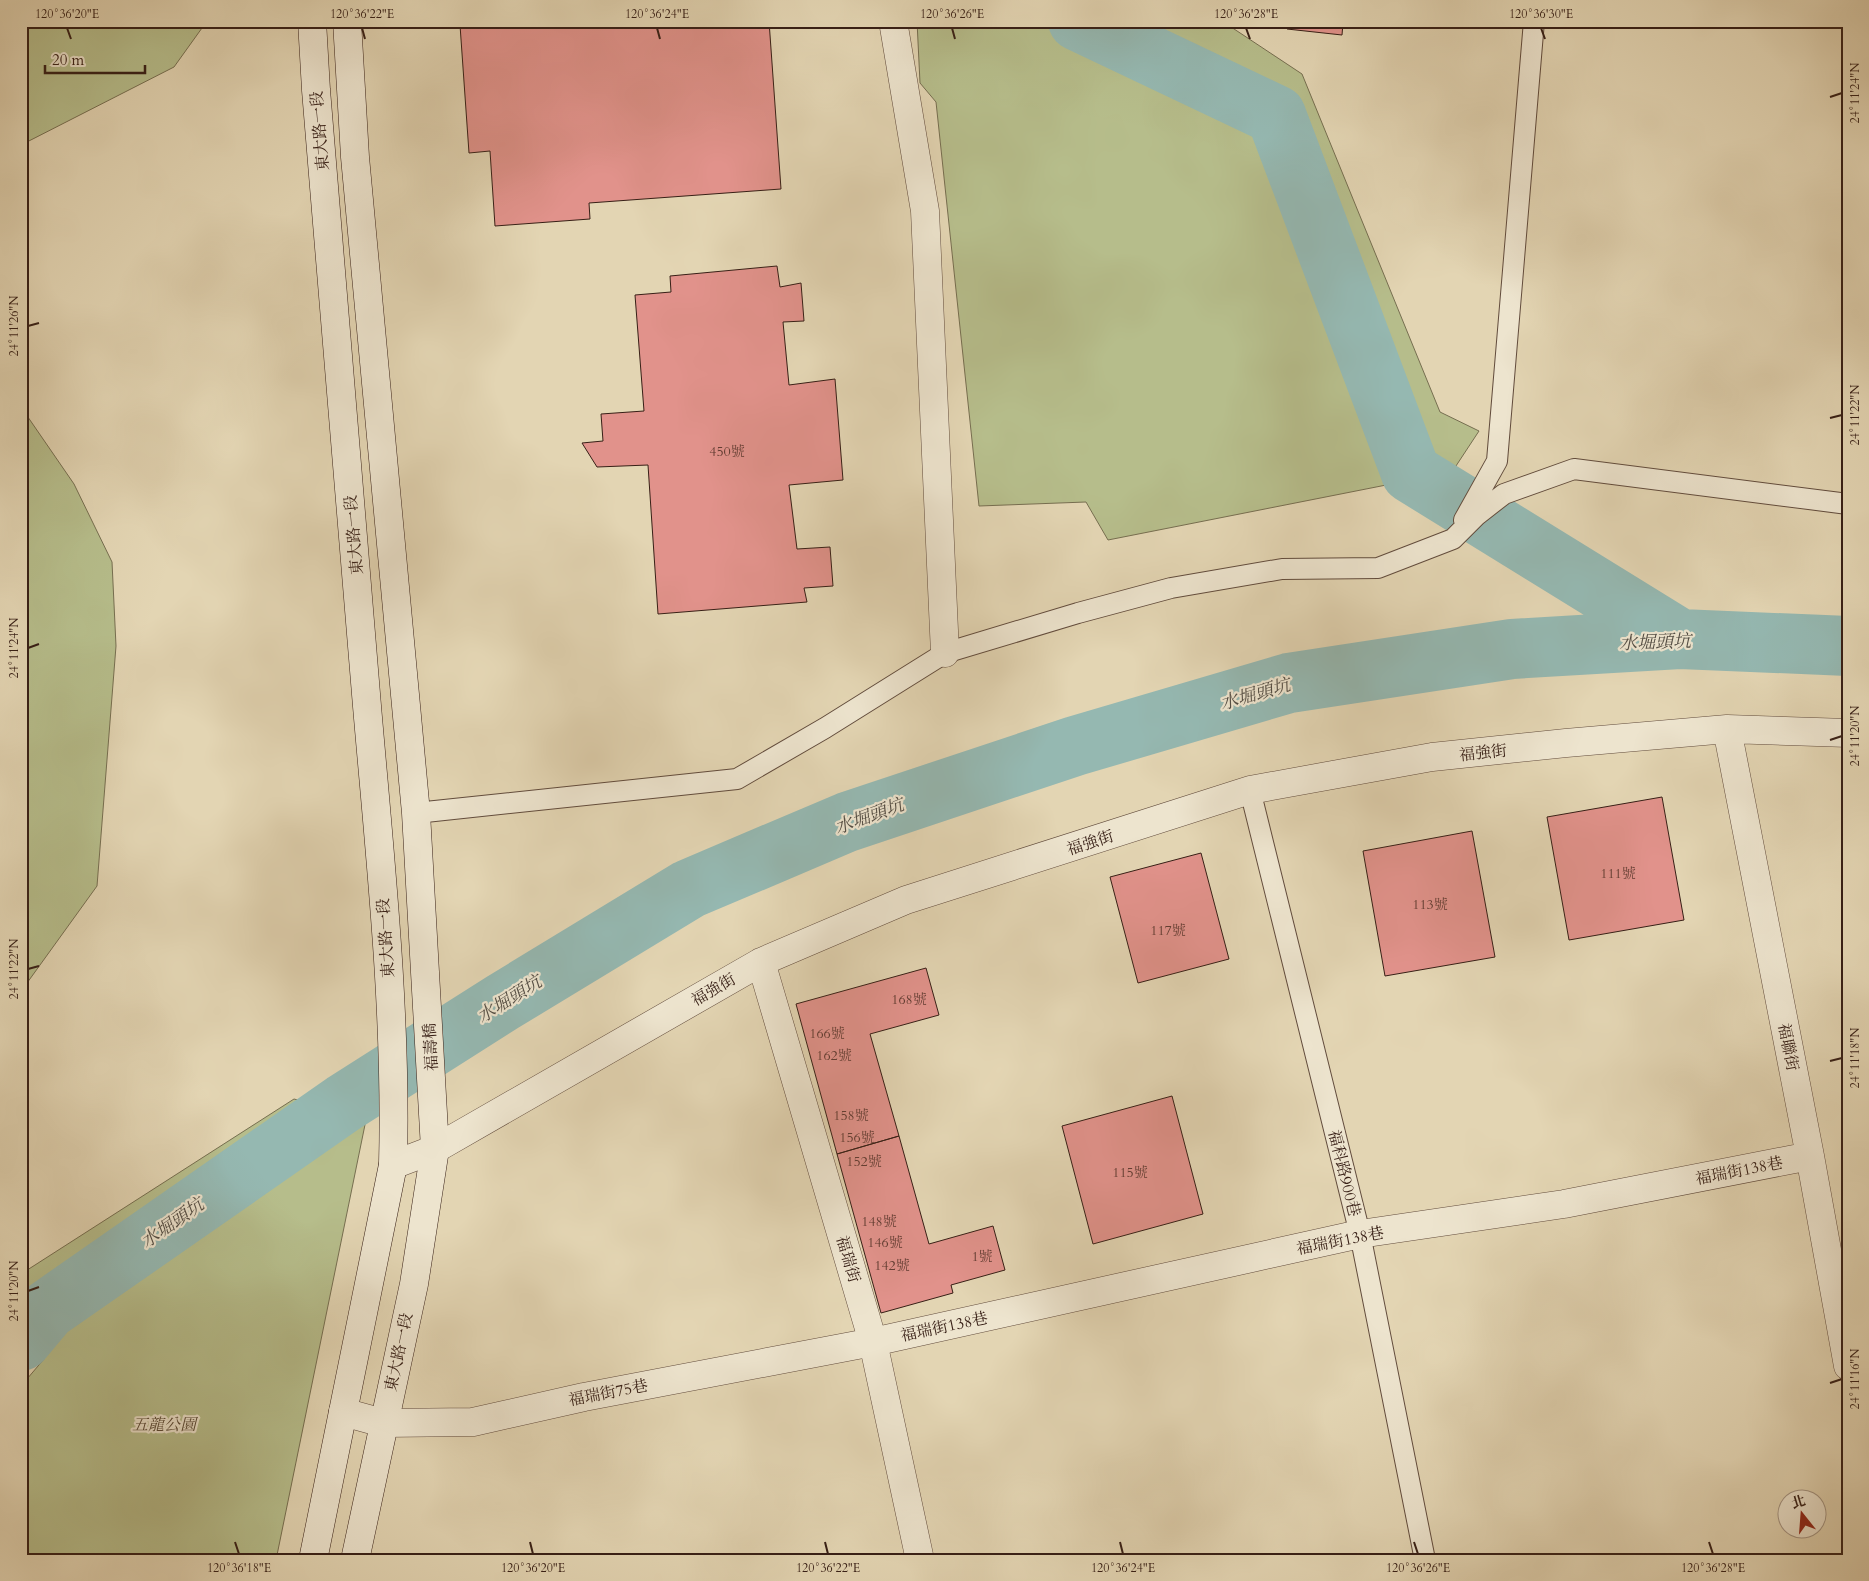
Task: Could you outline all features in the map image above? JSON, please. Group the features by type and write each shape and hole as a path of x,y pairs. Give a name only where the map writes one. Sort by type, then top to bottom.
{"street":[{"name":"東大路一段","path":"312,21 316,90 394,1048 393,1165"},
{"name":"東大路一段","path":"347,21 355,156 416,813 428,1011"},
{"path":"893,21 925,211 945,653"},
{"name":"福強街","path":"393,1165 435,1149 761,962 906,900 1250,790 1432,757 1727,729 1848,733"},
{"name":"福聯街","path":"1727,729 1810,1156 1848,1366"},
{"name":"福瑞街","path":"761,962 873,1342 920,1560"},
{"name":"福壽橋","path":"428,1011 432,1084"},
{"name":"東大路一段","path":"355,1560 414,1284 435,1149 432,1084"},
{"name":"福瑞街138巷","path":"873,1342 1360,1234 1564,1204 1810,1156"},
{"path":"313,1560 393,1165"},
{"name":"福瑞街75巷","path":"344,1412 383,1423 473,1422 584,1397 873,1342"}],"lane":[{"path":"1453,539 1497,461 1534,21"},
{"path":"416,813 738,779 826,728 945,653 1078,612 1171,588 1282,569 1378,568 1453,539 1477,515 1504,494 1574,469 1848,504"},
{"name":"福科路900巷","path":"1250,790 1360,1234 1425,1560"}],"green space":[{"path":"21,21 207,21 174,67 21,145"},
{"path":"917,21 1222,21 1302,74 1440,412 1479,431 1452,472 1108,540 1086,502 979,506 936,102 920,83"},
{"path":"21,407 74,484 112,562 116,646 97,886 27,983 21,1000"},
{"path":"294,1099 316,1105 21,1294 21,1274"},
{"name":"五龍公園","path":"368,1110 276,1560 21,1560 21,1386 44,1359 54,1328"}],"building":[{"path":"472,21 769,21 781,189 589,203 590,219 495,226 490,151 469,153 460,25 472,25"},
{"path":"1288,21 1378,21 1377,27 1343,23 1342,35 1287,29"},
{"path":"777,266 780,287 801,283 804,321 783,322 789,385 835,379 843,480 789,485 797,549 830,547 833,586 804,588 807,602 658,614 648,465 597,467 582,443 603,441 601,414 644,411 635,295 671,292 670,276"},
{"path":"1662,797 1684,920 1569,940 1547,817"},
{"path":"1472,831 1495,957 1385,976 1363,851"},
{"path":"1201,853 1229,959 1138,983 1110,877"},
{"path":"926,968 939,1015 870,1034 899,1136 837,1154 796,1004"},
{"path":"1172,1096 1203,1214 1093,1244 1062,1126"},
{"path":"899,1136 929,1244 993,1226 1005,1270 951,1285 953,1293 881,1313 837,1154"}],"waterway":[{"path":"1078,21 1276,115 1411,473 1680,639"},
{"name":"水堀頭坑","path":"21,1341 47,1310 344,1103 503,1002 689,889 847,822 1075,746 1289,683 1512,649 1680,639 1848,646"}]}
